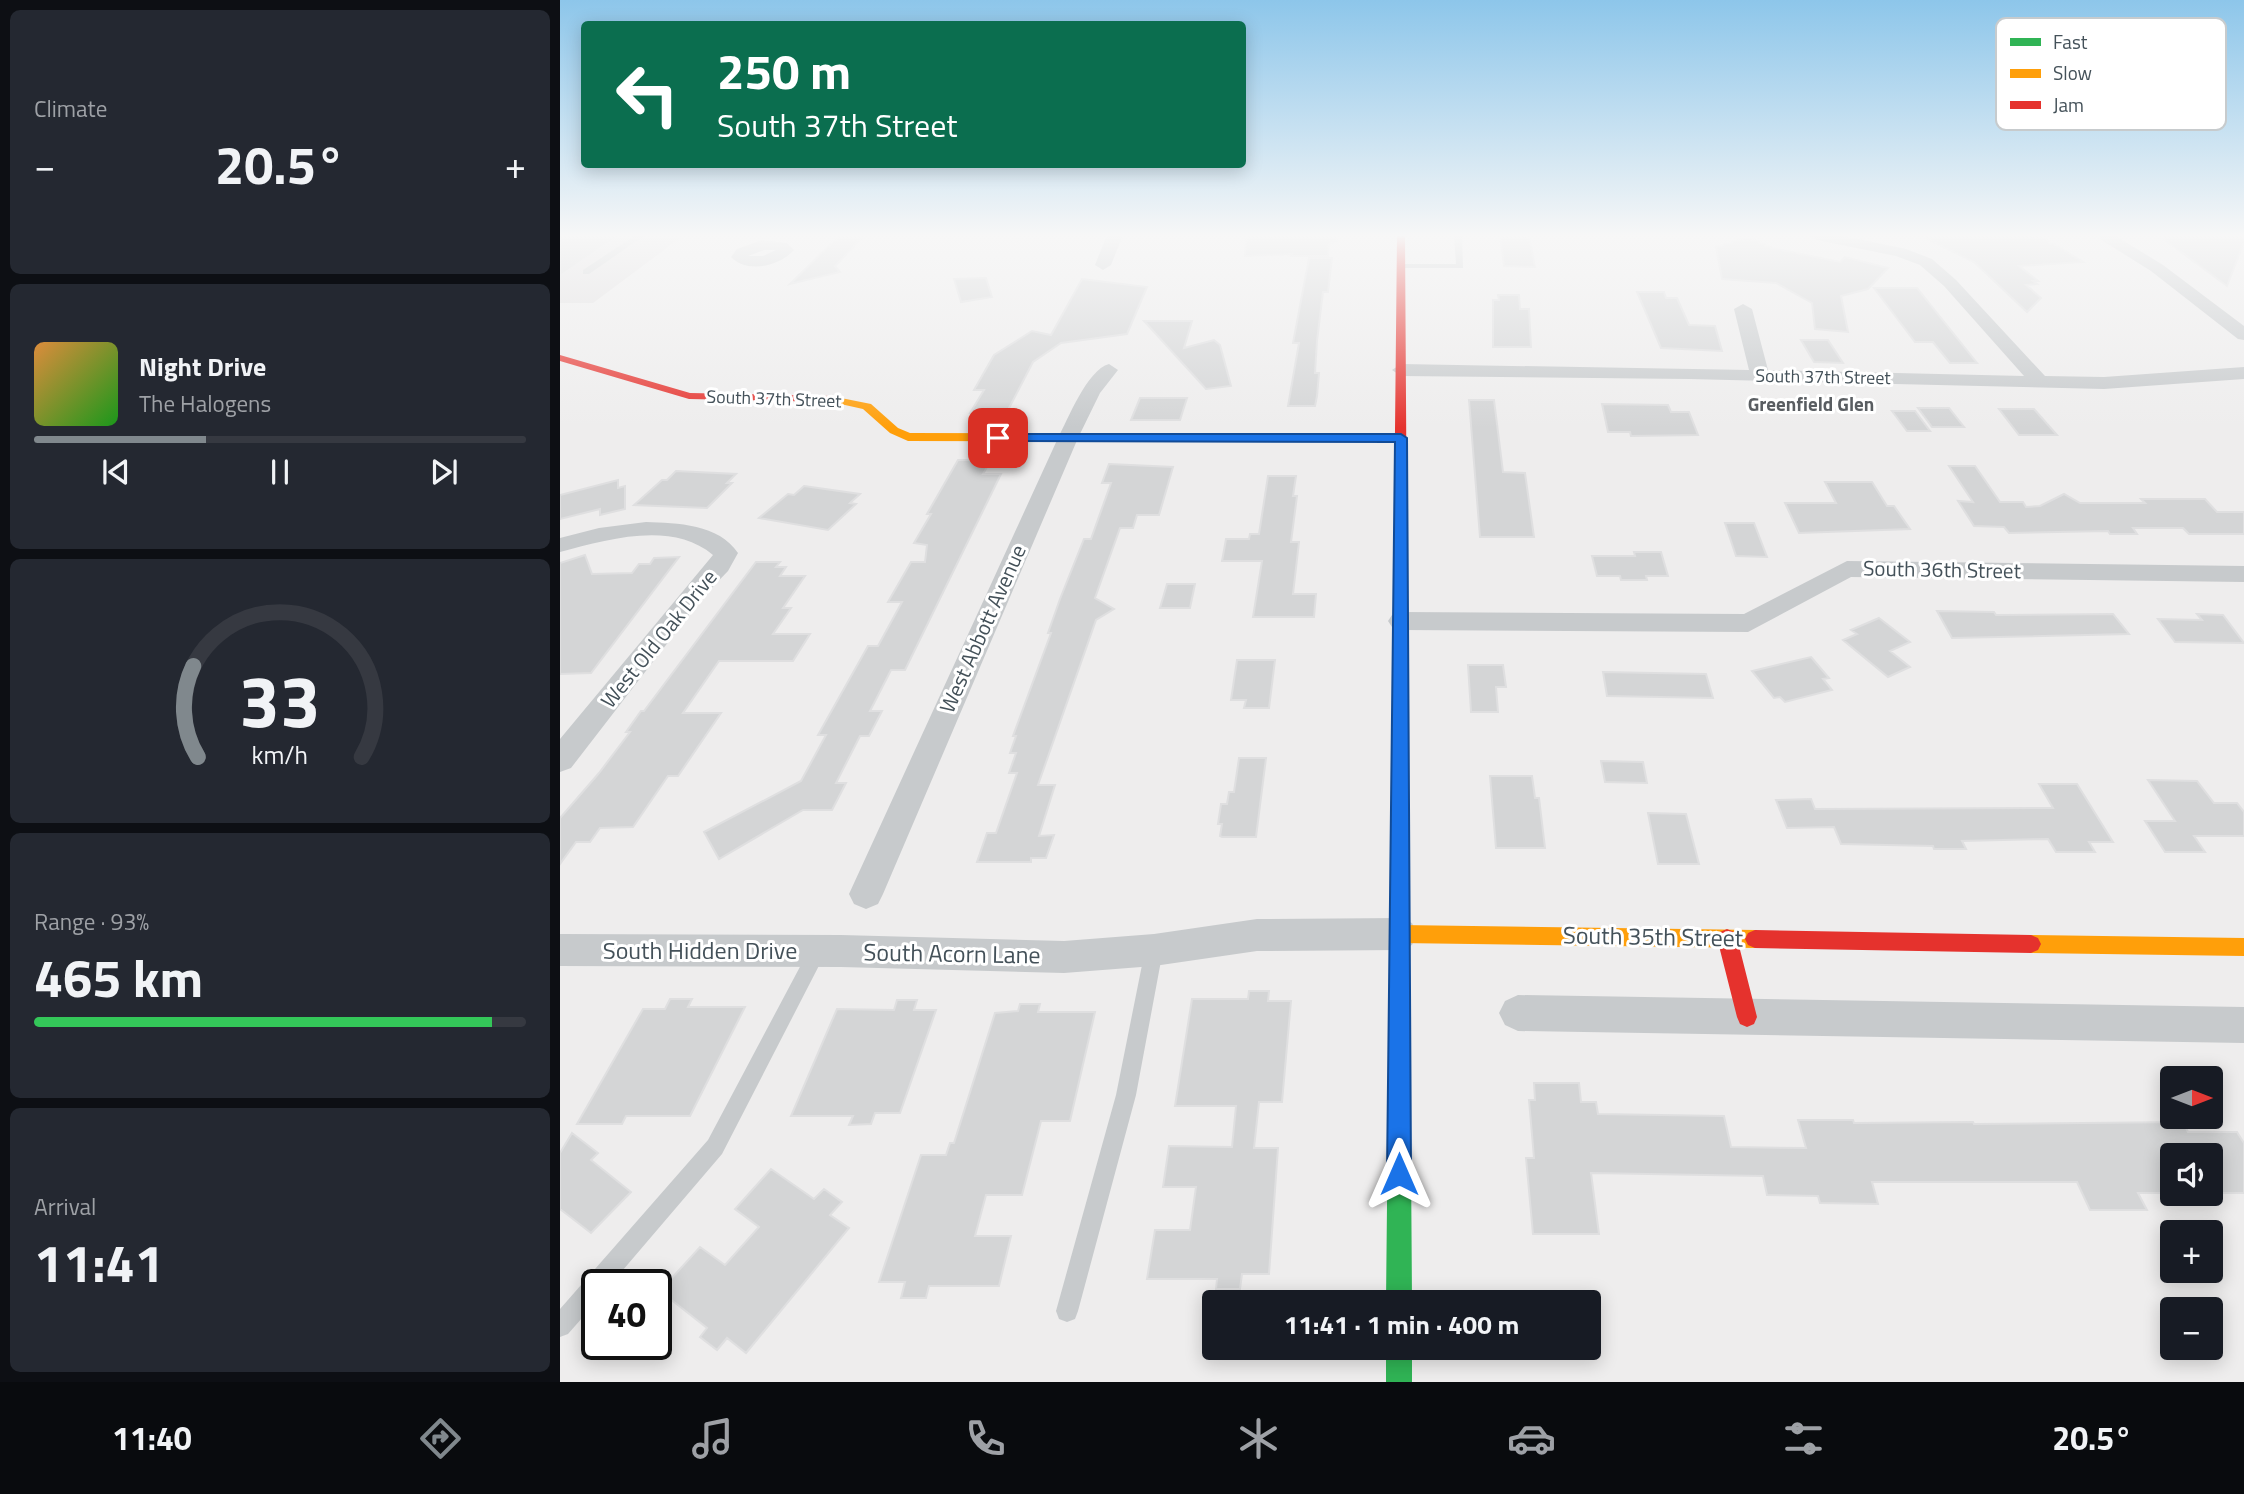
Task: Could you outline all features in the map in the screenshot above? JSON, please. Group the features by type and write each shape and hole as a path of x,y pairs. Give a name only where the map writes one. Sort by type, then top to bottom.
{"street":[{"path":"1399,1290 1401,299"},
{"path":"1965,299 2040,382"},
{"path":"2198,299 2244,335"},
{"path":"1743,309 1760,376"},
{"name":"South 37th Street","path":"560,358 689,396 823,398 860,402 877,413 892,431 908,437 1401,438"},
{"name":"West Abbott Avenue","path":"866,894 1068,438 1090,392 1109,370"},
{"name":"South 37th Street","path":"1401,370 1689,373 2040,382 2151,382 2244,373"},
{"name":"West Old Oak Drive","path":"560,545 621,531 657,530 689,533 718,543 726,553 719,566 694,591 560,760"},
{"name":"South 36th Street","path":"1401,621 1748,623 1847,569 2244,574"},
{"name":"South 35th Street","path":"1064,957 1154,950 1258,935 1400,934 2244,947"},
{"path":"1727,938 1747,1017"},
{"name":"South Hidden Drive","path":"560,950 829,951"},
{"name":"South Acorn Lane","path":"829,951 1064,957"},
{"path":"1518,1013 2244,1025"},
{"path":"1399,1360 1399,1382"}],"lane":[{"path":"1067,1311 1126,1095 1154,950"},
{"path":"560,1326 715,1147 829,951"}],"shaded area":[{"path":"560,299 598,299 593,303 560,303"}],"building":[{"path":"1071,299 1142,299 1127,334 1061,343 1033,362 1008,410 970,413 984,390 974,390 994,355 1032,331 1051,335"},
{"path":"1301,299 1322,299 1317,341 1315,373 1319,373 1315,406 1288,406 1299,343 1293,343"},
{"path":"1519,299 1520,309 1529,309 1531,347 1493,347 1493,300"},
{"path":"1640,299 1678,299 1689,325 1715,326 1722,351 1661,348"},
{"path":"1806,299 1842,299 1848,332 1815,329 1812,303"},
{"path":"1883,299 1926,299 1977,363 1950,363 1933,342 1915,342"},
{"path":"2014,299 2040,299 2027,312"},
{"path":"1144,321 1192,321 1184,348 1214,340 1220,345 1231,386 1206,389"},
{"path":"1801,340 1828,340 1843,363 1814,362"},
{"path":"1140,398 1187,398 1180,420 1131,420"},
{"path":"1469,400 1494,400 1503,472 1525,473 1534,537 1480,537"},
{"path":"1602,404 1668,405 1671,412 1689,412 1698,435 1631,436 1630,432 1608,432"},
{"path":"1918,408 1949,408 1964,427 1932,427"},
{"path":"1999,409 2034,409 2057,435 2019,435"},
{"path":"1892,411 1915,411 1930,431 1907,431"},
{"path":"958,460 991,460 983,474 1001,474 905,670 891,670 870,711 882,711 869,736 860,736 836,783 846,783 832,810 803,810 719,859 704,832 801,781 826,735 818,735 868,646 878,646 902,602 888,602 911,562 925,562 927,545 914,543"},
{"path":"1109,464 1173,467 1159,515 1137,515 1133,528 1120,528 1095,598 1114,609 1096,620 1038,785 1055,785 1039,836 1054,835 1046,858 1031,858 1031,862 977,862 987,833 996,833 1017,773 1009,773 1016,753 1010,753 1016,736 1013,736 1051,633 1048,633 1060,599 1084,539 1091,539 1111,483 1102,483"},
{"path":"1949,466 1975,466 2000,502 2023,502 2026,507 2040,506 2064,494 2080,503 2205,499 2217,512 2244,512 2244,534 2189,534 2183,528 2133,528 2137,534 2110,534 2108,531 2009,533 2004,527 1974,526 1958,501 1973,502"},
{"path":"676,471 736,474 727,483 732,483 707,508 634,505"},
{"path":"1268,476 1296,476 1293,496 1297,496 1291,542 1299,542 1293,594 1316,594 1314,617 1253,617 1262,561 1222,561 1226,539 1249,539 1250,534 1259,534"},
{"path":"618,480 618,488 625,486 625,509 600,515 600,509 560,519 560,495"},
{"path":"1825,482 1872,482 1887,506 1894,506 1910,529 1799,533 1785,503 1836,503"},
{"path":"804,486 860,494 850,503 856,504 828,530 759,518 788,494 794,495"},
{"path":"1725,523 1754,523 1767,557 1736,556"},
{"path":"1634,552 1661,552 1668,576 1646,576 1647,580 1621,580 1620,576 1597,576 1592,556 1635,556"},
{"path":"585,555 592,574 632,573 639,564 650,564 654,558 679,557 591,673 560,674 560,563"},
{"path":"756,562 780,562 776,567 786,567 780,576 805,576 783,608 791,608 773,634 810,634 793,661 719,661 683,713 721,713 678,776 668,776 633,827 600,828 590,842 576,842 560,864 560,818 599,773 630,732 626,732 641,711 644,711"},
{"path":"1167,584 1195,584 1190,608 1160,608"},
{"path":"1937,611 1994,612 1996,615 2113,614 2129,634 1952,638"},
{"path":"2197,614 2223,615 2244,643 2175,642 2158,619 2202,620"},
{"path":"1879,618 1910,642 1890,651 1910,667 1888,677 1843,640 1857,634 1851,630"},
{"path":"1811,657 1829,678 1823,679 1832,690 1785,702 1780,697 1774,698 1752,671"},
{"path":"1237,660 1275,660 1269,708 1244,708 1246,700 1231,700"},
{"path":"1468,665 1503,665 1506,687 1496,687 1498,712 1471,712"},
{"path":"1603,672 1706,674 1713,698 1607,696"},
{"path":"1239,758 1266,758 1256,837 1222,837 1222,824 1218,824 1221,804 1227,804 1229,792 1234,792"},
{"path":"1601,761 1643,762 1647,783 1605,782"},
{"path":"1490,776 1532,776 1535,798 1539,798 1545,848 1496,848"},
{"path":"2148,780 2197,781 2214,803 2237,803 2244,812 2244,836 2194,836 2205,852 2165,852 2145,821 2175,821"},
{"path":"2039,784 2077,784 2113,842 2089,842 2095,852 2056,852 2048,839 1962,841 1966,849 1841,844 1834,827 1787,828 1776,800 1811,799 1815,809 2053,808"},
{"path":"1648,813 1686,814 1699,864 1658,864"},
{"path":"1249,991 1269,991 1268,1001 1291,1001 1282,1102 1259,1102 1254,1148 1278,1148 1269,1274 1242,1274 1240,1289 1216,1289 1217,1279 1147,1279 1155,1230 1190,1230 1196,1187 1163,1187 1169,1146 1232,1147 1236,1106 1175,1106 1192,999 1248,999"},
{"path":"670,999 692,999 688,1007 745,1007 690,1116 626,1116 622,1124 577,1124 643,1009 665,1009"},
{"path":"897,1000 917,1000 914,1010 936,1010 900,1113 875,1113 871,1124 849,1125 853,1116 791,1116 837,1009 894,1010"},
{"path":"1020,1004 1040,1004 1038,1012 1095,1012 1070,1121 1041,1121 1022,1195 986,1195 975,1236 1011,1236 999,1286 929,1286 926,1298 901,1298 905,1282 879,1282 921,1155 946,1155 950,1143 954,1143 995,1013 1018,1011"},
{"path":"1534,1083 1579,1083 1581,1102 1596,1102 1598,1114 1724,1116 1731,1147 1806,1148 1798,1120 1974,1124 2160,1122 2160,1129 2237,1132 2244,1143 2244,1193 2223,1193 2223,1143 2160,1143 2160,1193 2138,1193 2147,1210 2090,1210 2077,1182 1872,1182 1878,1204 1820,1203 1818,1196 1767,1195 1763,1176 1591,1173 1599,1234 1533,1234 1526,1158 1534,1158 1529,1100 1535,1100"},
{"path":"572,1133 598,1153 591,1160 631,1192 591,1233 560,1209 560,1153"},
{"path":"771,1169 814,1199 824,1189 842,1202 830,1215 849,1228 746,1353 727,1338 717,1350 700,1337 707,1328 672,1300 672,1278 700,1247 725,1265 759,1227 735,1209"}],"traffic: fast":[{"path":"1287,438 1401,438"},
{"path":"1399,1290 1400,723"},
{"path":"1399,1360 1399,1382"}],"traffic: slow":[{"path":"831,399 867,407 894,430 908,437 1287,438"},
{"path":"1400,934 1755,939"},
{"path":"2031,944 2244,947"}],"traffic: jam":[{"path":"1400,723 1401,299"},
{"path":"560,358 689,396 831,399"},
{"path":"1727,938 1747,1017"},
{"path":"1755,939 2031,944"}],"district":[{"name":"Greenfield Glen","path":"1811,404"}],"route":[{"path":"998,438 1401,438 1399,1174"}]}
